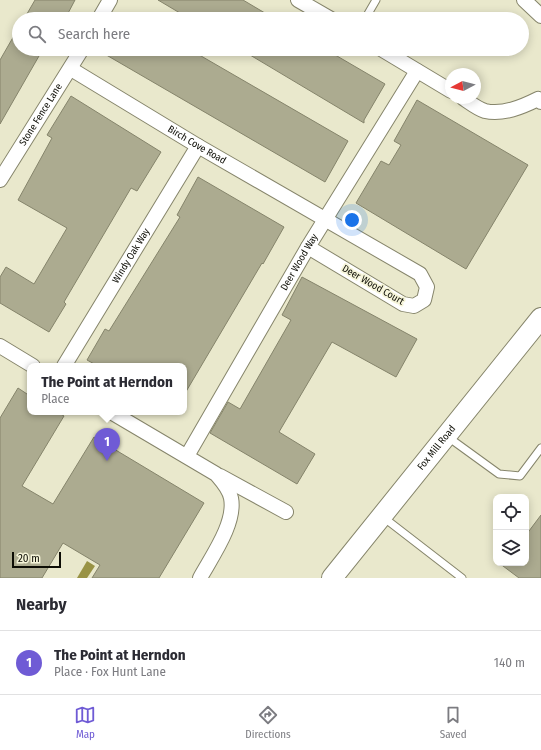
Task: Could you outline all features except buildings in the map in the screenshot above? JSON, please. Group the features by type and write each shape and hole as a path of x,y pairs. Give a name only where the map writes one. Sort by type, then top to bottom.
{"street":[{"path":"103,12 110,0"},
{"path":"298,0 319,12"},
{"path":"524,0 541,16"},
{"name":"Stone Fence Lane","path":"0,180 78,56"},
{"path":"392,56 445,87"},
{"name":"Birch Cove Road","path":"71,69 198,146 324,219"},
{"name":"Deer Wood Way","path":"187,456 324,219 417,71"},
{"path":"473,104 484,111 504,112 540,99"},
{"name":"Windy Oak Way","path":"66,363 198,146"},
{"name":"Deer Wood Court","path":"308,247 403,304 414,306 424,300 427,287 420,274 324,219"},
{"name":"Fox Mill Road","path":"332,578 541,318"},
{"path":"0,346 28,363"},
{"path":"116,415 216,474 286,512"},
{"path":"200,578 229,524 232,511 231,497 226,486 216,474"}],"lane":[{"path":"369,12 376,0"},
{"path":"446,436 499,474 520,476 541,448"},
{"path":"382,516 462,578"}],"shaded area":[{"path":"87,561 95,566 87,578 77,578"}],"place":[{"name":"The Point at Herndon","path":"107,461"}]}
